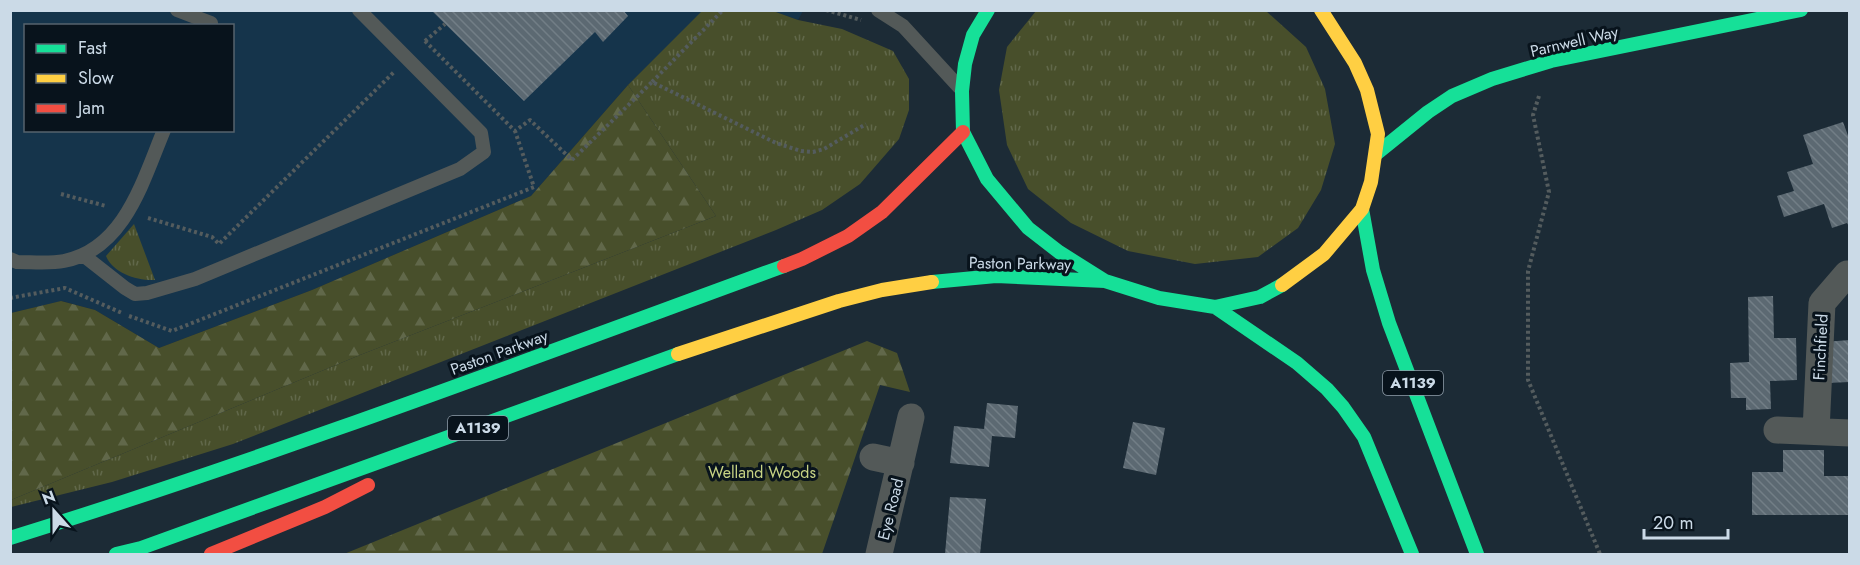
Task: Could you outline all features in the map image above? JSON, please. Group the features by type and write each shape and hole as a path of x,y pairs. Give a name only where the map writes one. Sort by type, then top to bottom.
{"main road":[{"path":"987,10 973,35 965,64 962,91 963,132 987,179 1028,228 1059,252 1105,281 1159,298 1215,307 1260,297 1284,284 1324,254 1362,209 1371,183 1378,134 1366,90 1355,63 1321,10"},
{"name":"Parnwell Way","path":"1376,154 1428,112 1452,96 1492,80 1551,61 1801,10"},
{"name":"Paston Parkway","path":"10,538 122,504 360,423 802,259 848,236 882,212 963,132"},
{"name":"A1139","path":"1362,209 1373,270 1389,323 1477,555"},
{"name":"Paston Parkway","path":"116,555 474,429 664,359 839,301 882,290 952,279 996,276 1105,281"},
{"path":"1215,307 1297,363 1327,388 1343,407 1364,437 1412,555"},
{"path":"211,555 325,507 474,429"}],"street":[{"name":"Finchfield","path":"1816,431 1822,303 1847,274 1850,274"},
{"name":"Eye Road","path":"879,555 911,417"},
{"path":"1777,430 1850,433"},
{"name":"Eye Road","path":"873,457 901,463"}],"lane":[{"path":"177,10 211,24 219,10"},
{"path":"83,255 135,294 147,292 205,275 460,169 484,152 481,133 359,10"},
{"path":"878,10 903,26 962,91"},
{"path":"12,261 63,261 83,255 110,236 129,212 163,132"}],"path":[{"path":"515,131 530,120 572,160 723,10"},
{"path":"60,194 212,237 219,244 445,24"},
{"path":"10,298 65,288 146,323 172,331 534,187 515,131 425,41"},
{"path":"652,82 776,143 801,151 813,152 824,149 866,124"},
{"path":"1540,93 1533,115 1549,192 1528,271 1528,380 1600,555"}],"shaded area":[{"path":"10,11 703,11 628,85 531,196 312,290 159,348 95,310 62,301 11,313"},
{"path":"773,11 803,11 798,20"}],"green space":[{"path":"702,11 773,11 798,20 842,29 893,51 909,79 909,110 899,139 860,184 822,210 776,230 233,444 112,482 11,507 11,500 360,355 716,216 628,85"},
{"path":"1036,11 1266,11 1306,47 1325,89 1335,144 1321,190 1298,228 1258,257 1195,264 1128,251 1071,223 1028,189 1007,145 999,90 1007,47"},
{"path":"628,85 716,216 360,355 11,500 11,313 61,301 95,310 159,348 312,290 531,196"},
{"path":"134,224 155,280 126,275 114,267 106,256"},
{"name":"Welland Woods","path":"867,341 897,353 910,392 880,385 822,554 344,554"}],"building":[{"path":"431,10 623,10 628,16 603,42 595,32 524,101"},
{"path":"1843,122 1850,141 1850,228 1847,223 1832,228 1824,204 1784,217 1777,196 1794,191 1787,172 1813,164 1803,135"},
{"path":"1773,296 1774,338 1796,338 1797,380 1770,381 1771,409 1746,410 1746,398 1731,398 1730,363 1749,362 1748,297"},
{"path":"1850,340 1850,382 1827,383 1824,342"},
{"path":"987,403 1018,406 1015,438 992,436 989,467 950,463 954,426 984,429"},
{"path":"1133,422 1165,428 1156,475 1123,468"},
{"path":"1783,450 1824,450 1824,476 1850,476 1850,515 1752,515 1752,472 1783,472"},
{"path":"950,497 986,499 980,554 945,554"}],"traffic: fast":[{"path":"988,10 973,35 965,64 962,91 963,132 987,179 1028,228 1059,252 1105,281 1159,298 1215,307 1260,297 1282,285"},
{"path":"1376,154 1428,112 1452,96 1492,79 1551,61 1801,10"},
{"path":"1362,209 1373,270 1389,323 1477,554"},
{"path":"10,538 302,441 784,266"},
{"path":"932,282 996,276 1105,281"},
{"path":"1215,307 1297,363 1327,389 1343,407 1364,437 1412,554"},
{"path":"116,554 141,548 678,354"}],"traffic: slow":[{"path":"1282,285 1324,254 1362,209 1371,182 1378,134 1367,90 1355,63 1321,10"},
{"path":"678,354 839,301 882,290 932,282"}],"traffic: jam":[{"path":"784,266 848,236 882,212 963,132"},
{"path":"211,554 325,507 368,485"}]}
